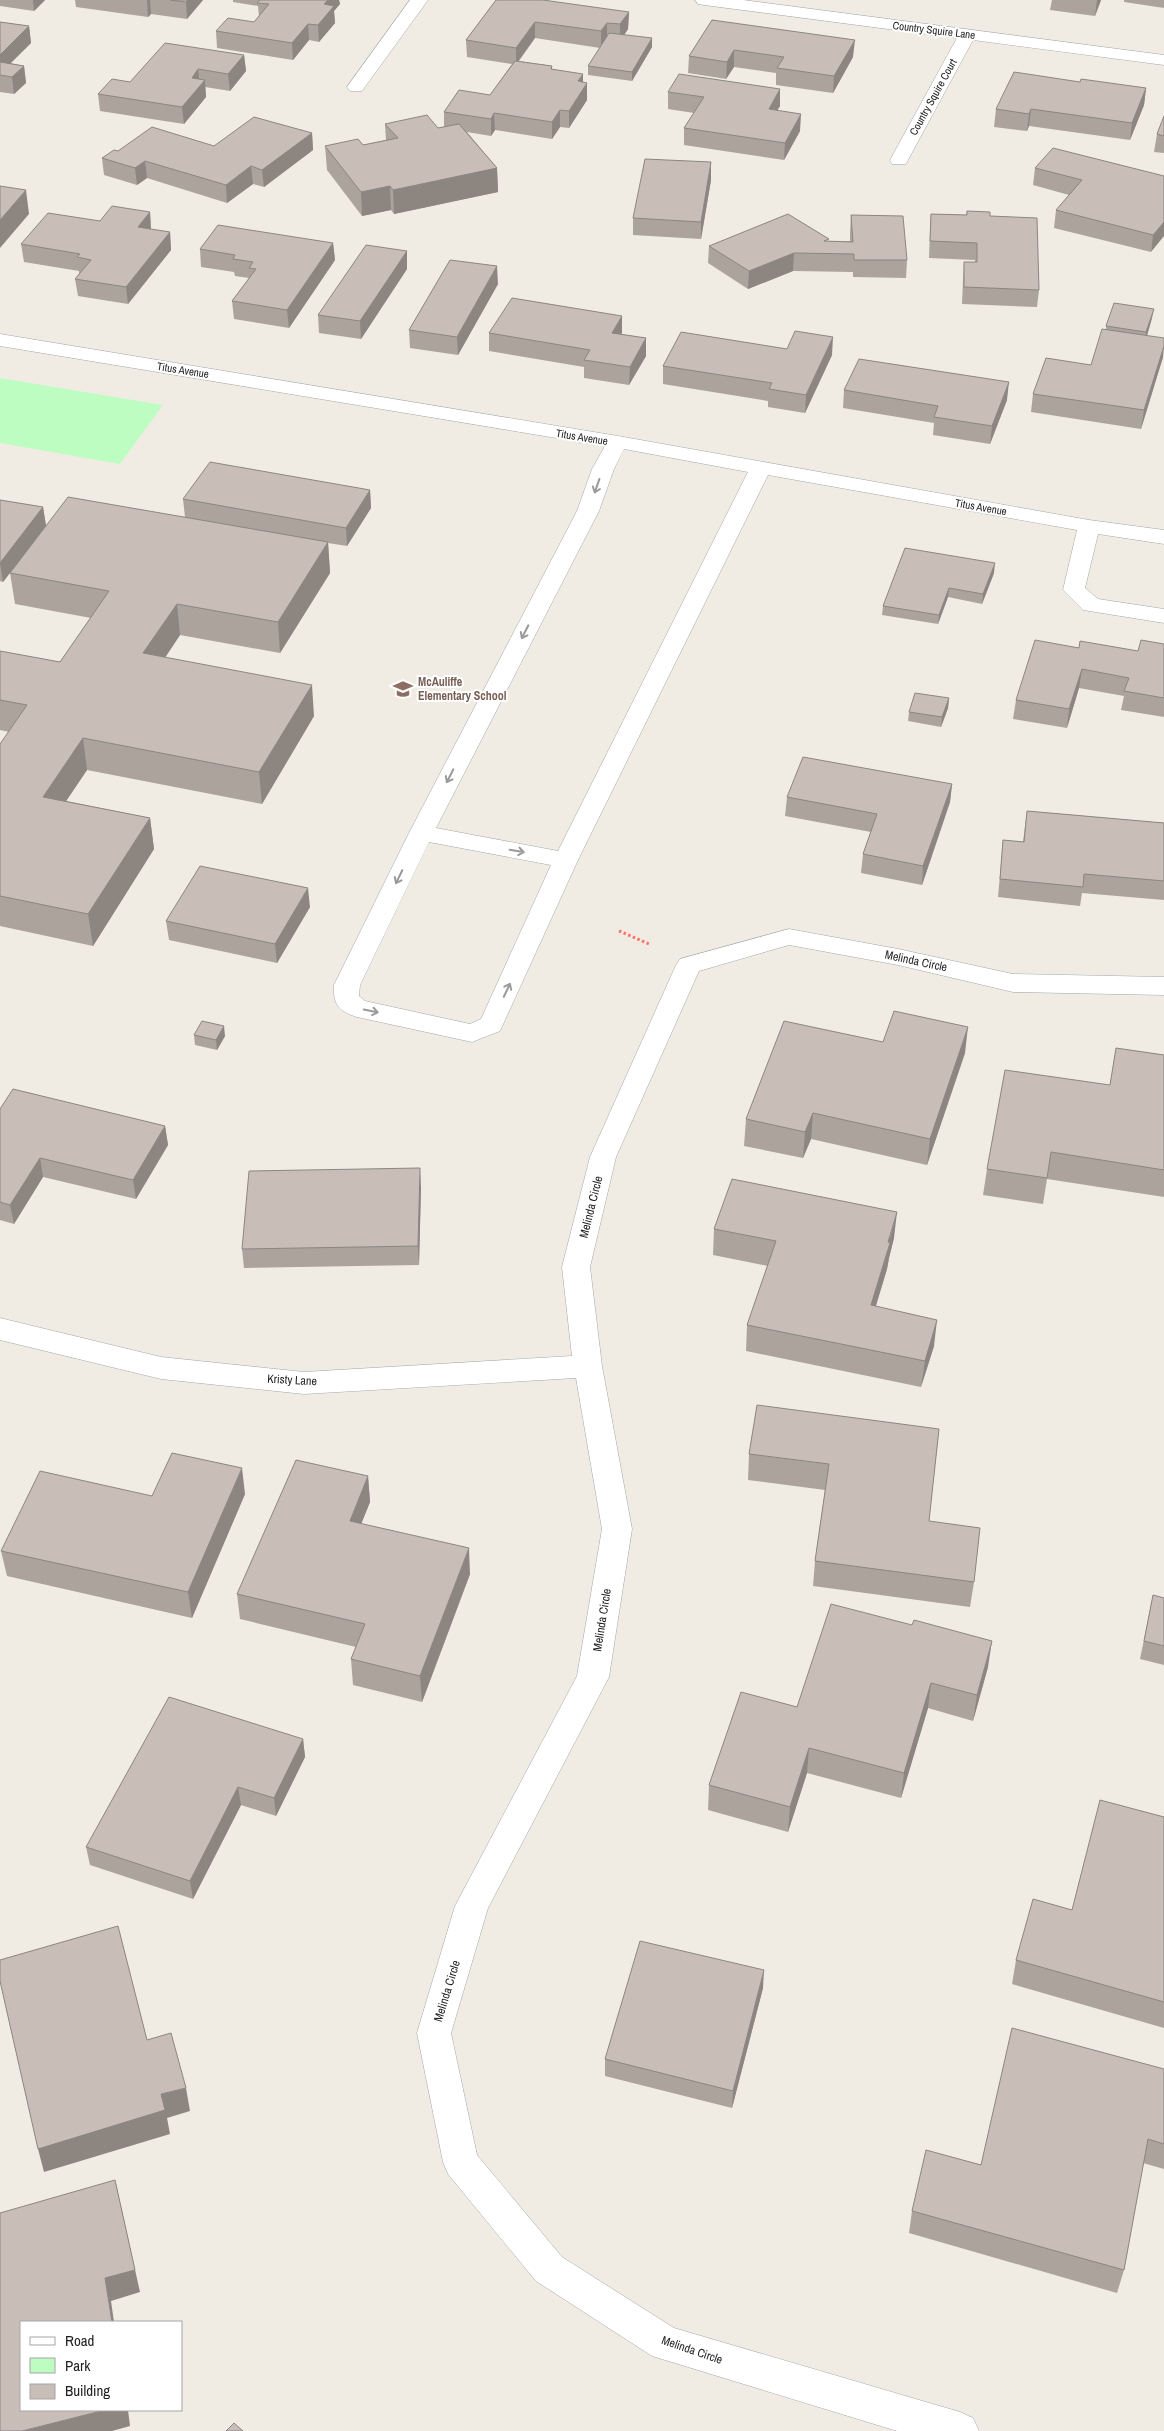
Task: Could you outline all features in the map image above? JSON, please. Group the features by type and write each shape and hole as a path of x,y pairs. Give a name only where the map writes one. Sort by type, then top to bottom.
{"street":[{"path":"356,87 419,0"},
{"name":"Country Squire Lane","path":"704,0 1164,60"},
{"name":"Country Squire Court","path":"899,160 967,35"},
{"name":"Titus Avenue","path":"0,340 618,442 1089,526 1164,537"},
{"path":"618,442 603,469 588,511 421,834 347,985 346,999 357,1008 472,1033 491,1024 566,860 761,467"},
{"path":"1089,526 1074,590 1091,604 1164,616"},
{"path":"421,834 566,860"},
{"name":"Melinda Circle","path":"960,2431 665,2343 549,2269 461,2162 434,2033 472,1906 593,1677 617,1529 588,1366 576,1267 603,1157 689,965 789,937 898,957 1013,983 1164,986"},
{"name":"Kristy Lane","path":"0,1329 162,1368 304,1383 588,1366"}],"path":[{"path":"619,931 649,944"}],"green space":[{"path":"0,378 163,405 120,464 0,443"}],"building":[{"path":"170,0 188,0 186,2"},
{"path":"260,0 328,0 324,4 334,6 318,25 308,24 292,43 216,31 228,18 254,22 269,4 257,3"},
{"path":"496,0 543,0 629,12 620,24 607,23 601,31 535,22 516,48 466,40"},
{"path":"712,20 855,40 834,76 777,68 784,57 734,50 727,62 689,56"},
{"path":"0,22 29,26 0,55"},
{"path":"609,33 652,38 632,72 588,66"},
{"path":"165,43 244,55 228,74 198,69 192,78 205,80 182,107 98,94 112,79 130,82"},
{"path":"515,61 552,66 551,69 583,74 578,81 587,83 569,111 560,110 552,122 494,113 491,119 444,112 459,90 490,95"},
{"path":"0,62 24,66 12,77 0,75"},
{"path":"1014,72 1080,82 1081,79 1146,88 1132,123 1031,109 1029,114 996,109"},
{"path":"679,74 780,89 769,109 801,114 785,143 684,128 704,97 668,92"},
{"path":"427,115 438,128 459,124 497,168 393,190 390,186 361,192 325,146 358,139 363,145 398,138 385,124"},
{"path":"1164,116 1164,136 1157,134"},
{"path":"254,117 312,133 262,170 251,166 226,185 145,161 135,168 102,158 114,150 118,151 152,127 214,146"},
{"path":"1053,148 1164,176 1164,222 1153,235 1056,210 1082,180 1035,168"},
{"path":"645,159 711,162 701,222 633,218"},
{"path":"0,186 26,190 0,220"},
{"path":"112,206 150,212 138,227 170,232 126,287 75,279 91,260 77,257 80,254 21,244 48,213 100,221"},
{"path":"967,211 990,212 990,216 1037,218 1039,290 964,287 964,262 977,262 977,243 930,241 931,214 967,215"},
{"path":"788,214 829,239 824,241 853,242 851,215 903,216 907,260 854,260 854,254 794,253 749,271 709,246"},
{"path":"218,225 333,243 287,310 232,301 256,269 249,268 253,262 233,259 235,255 200,249"},
{"path":"366,245 407,251 360,321 318,315"},
{"path":"450,260 497,266 457,337 409,330"},
{"path":"512,298 622,316 612,333 646,338 630,367 584,360 590,350 489,333"},
{"path":"1114,303 1154,309 1146,332 1106,326"},
{"path":"1102,329 1164,338 1164,346 1144,410 1033,394 1046,358 1091,365"},
{"path":"795,331 833,337 806,395 769,389 772,383 663,366 681,332 787,349"},
{"path":"859,359 1009,382 992,426 934,417 938,406 844,390"},
{"path":"210,462 370,490 346,528 183,499"},
{"path":"68,497 328,542 278,622 177,604 143,653 312,685 259,772 83,738 43,797 150,818 88,914 0,896 0,744 27,705 0,700 0,651 60,662 109,591 10,573"},
{"path":"0,500 43,507 0,563"},
{"path":"905,548 995,563 983,594 949,588 939,615 883,606"},
{"path":"1035,640 1079,648 1080,641 1138,651 1141,640 1164,644 1164,698 1124,691 1129,678 1082,669 1069,709 1016,700"},
{"path":"915,693 949,698 942,717 909,712"},
{"path":"803,757 952,784 923,866 863,854 877,814 787,797"},
{"path":"1027,811 1164,823 1164,881 1084,874 1083,887 1000,879 1003,840 1024,842"},
{"path":"200,866 308,888 275,944 166,921"},
{"path":"894,1011 968,1027 930,1139 813,1113 805,1132 746,1119 784,1021 883,1042"},
{"path":"202,1021 224,1026 216,1040 194,1035"},
{"path":"1116,1048 1164,1055 1164,1170 1051,1152 1047,1178 987,1169 1005,1070 1110,1085"},
{"path":"13,1089 165,1126 133,1180 40,1158 10,1205 0,1202 0,1109"},
{"path":"420,1168 418,1246 242,1249 249,1171"},
{"path":"732,1179 897,1212 888,1242 890,1243 871,1305 937,1320 925,1361 747,1325 776,1241 714,1229"},
{"path":"757,1405 939,1429 929,1521 980,1528 974,1582 815,1561 829,1464 749,1454"},
{"path":"172,1453 242,1468 188,1592 1,1551 40,1471 152,1496"},
{"path":"296,1460 368,1476 350,1521 469,1548 420,1676 351,1659 365,1624 237,1594"},
{"path":"1153,1595 1164,1598 1164,1646 1144,1641"},
{"path":"831,1604 912,1625 914,1620 992,1641 977,1695 931,1683 904,1773 809,1748 790,1807 709,1785 741,1692 797,1707"},
{"path":"169,1697 303,1739 274,1798 238,1787 190,1881 86,1847"},
{"path":"1100,1800 1164,1817 1164,2002 1016,1960 1033,1899 1072,1910"},
{"path":"118,1926 147,2040 171,2033 186,2088 161,2094 165,2110 38,2149 0,1981 0,1960"},
{"path":"640,1941 764,1970 733,2091 605,2059"},
{"path":"1012,2028 1164,2069 1164,2144 1148,2139 1124,2270 912,2211 926,2150 981,2165"},
{"path":"115,2180 135,2270 105,2278 112,2321 20,2321 20,2411 101,2411 22,2431 0,2431 0,2213"},
{"path":"234,2423 243,2431 226,2431"}],"place":[{"name":"McAuliffe Elementary School","path":"403,689"}]}
